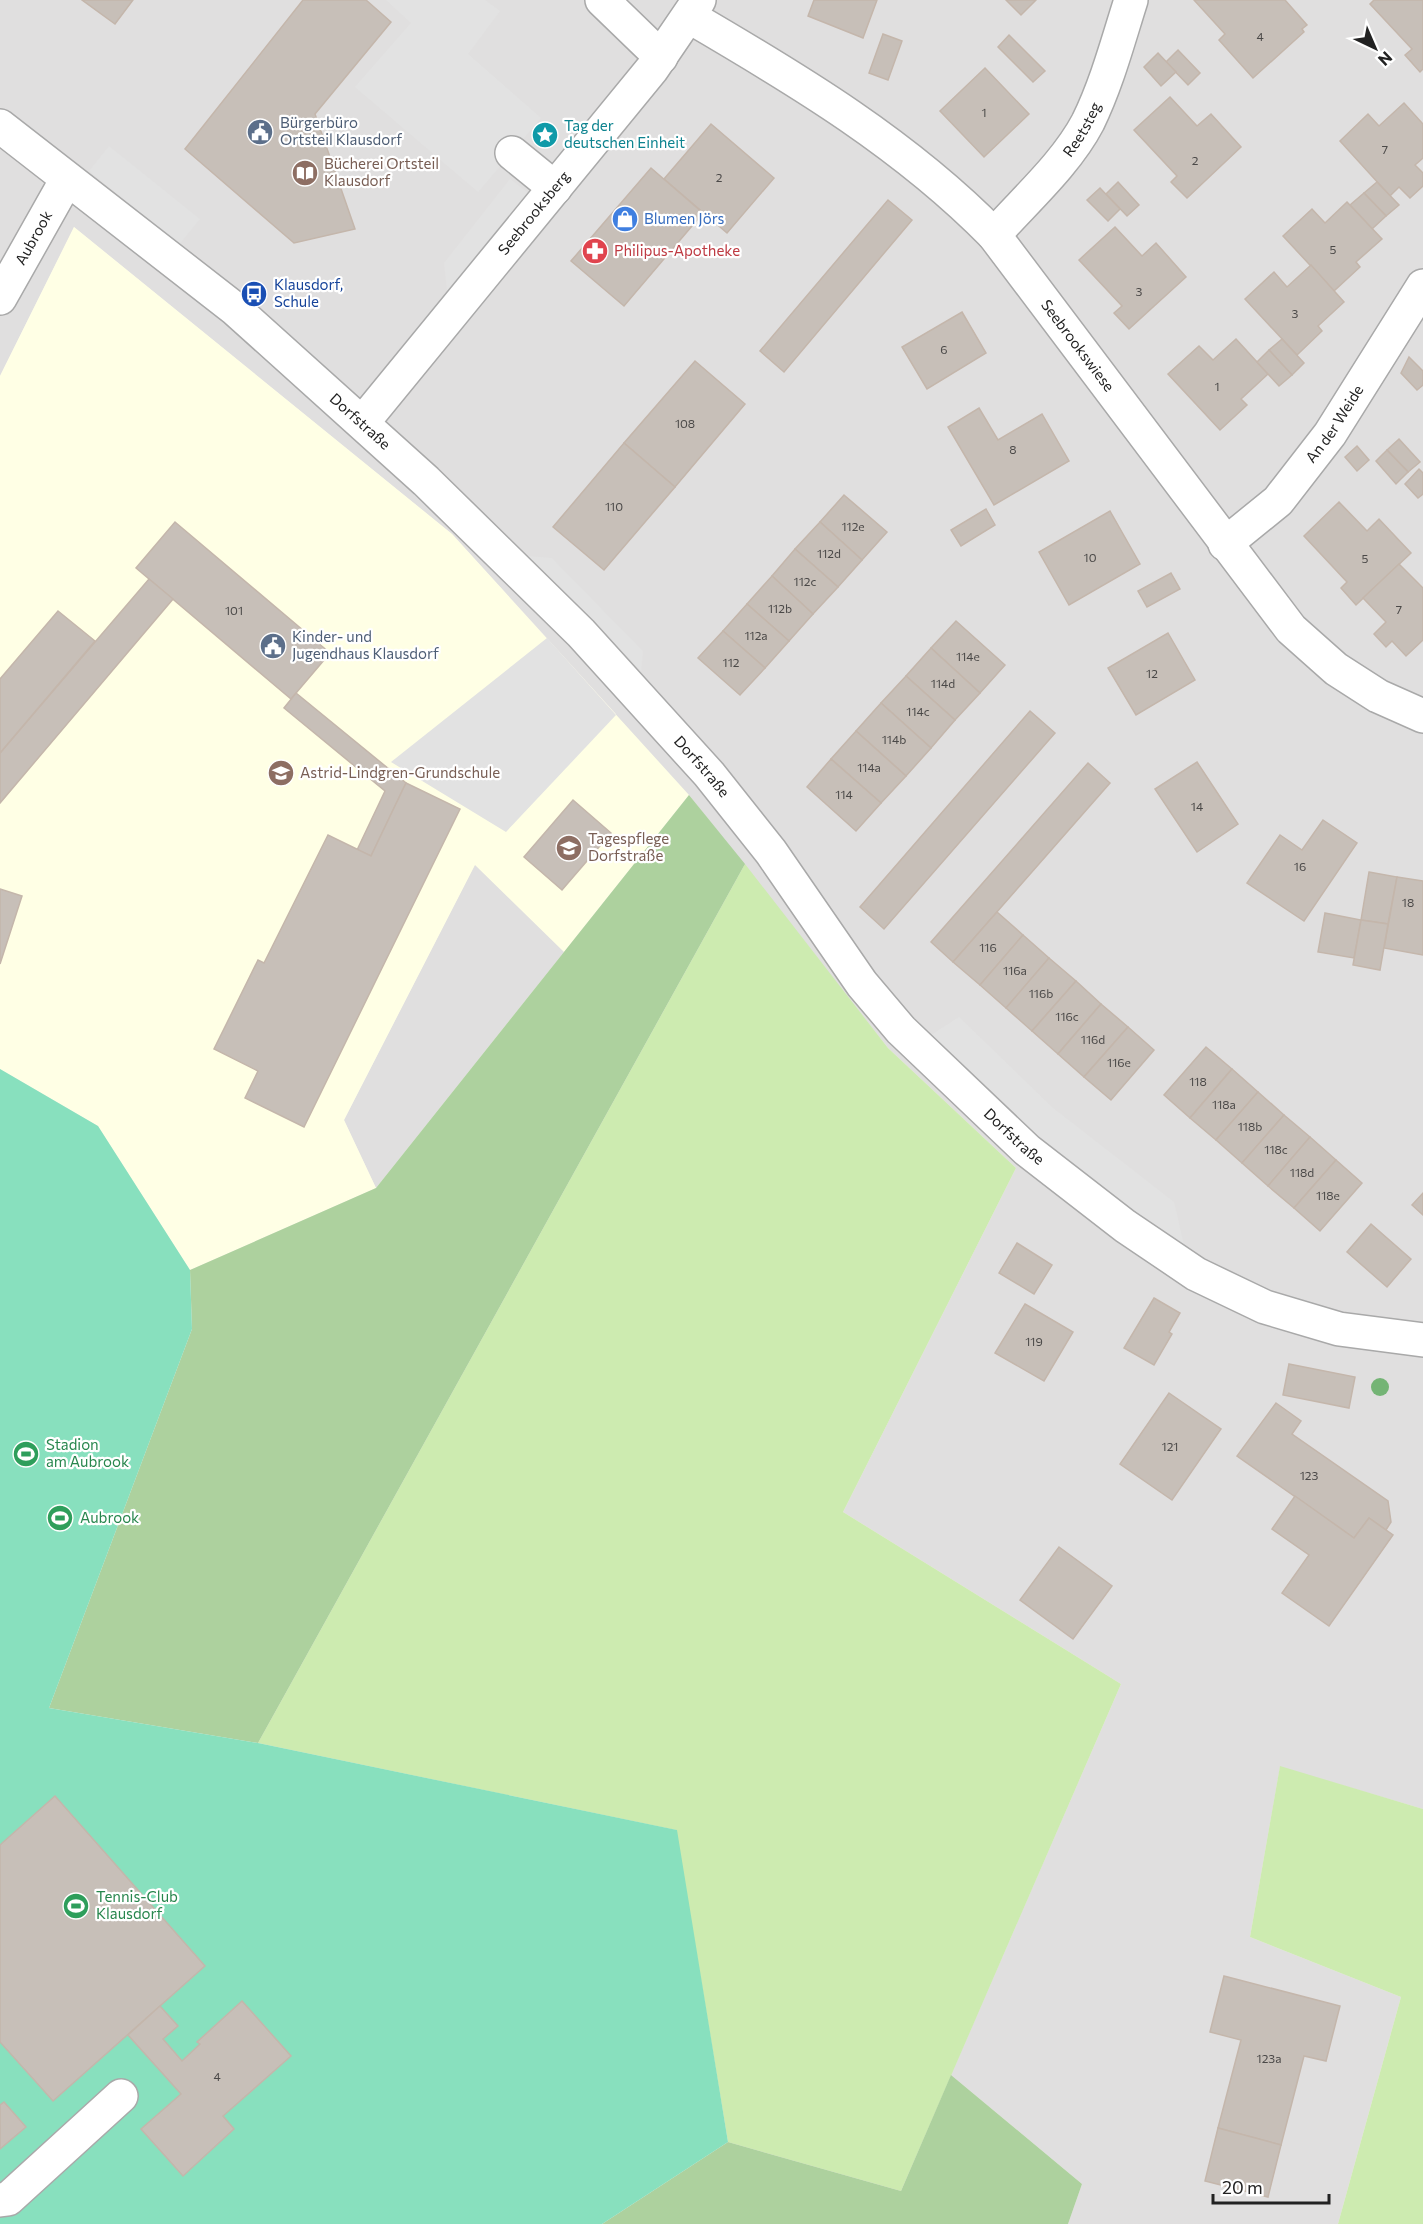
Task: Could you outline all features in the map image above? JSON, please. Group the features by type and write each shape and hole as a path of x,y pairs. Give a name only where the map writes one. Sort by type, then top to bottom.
{"street":[{"path":"602,0 662,57"},
{"name":"Reetsteg","path":"994,235 1065,155 1087,123 1107,77 1131,0"},
{"name":"Seebrooksberg","path":"363,422 662,57 694,8"},
{"name":"Seebrookswiese","path":"694,8 903,154 953,194 994,235 1291,629 1336,669 1378,696 1423,716"},
{"name":"Dorfstraße","path":"0,126 235,309 363,422 581,633 709,774 771,852 862,984 901,1030 1027,1150 1125,1226 1196,1274 1265,1307 1339,1329 1423,1340"},
{"path":"512,153 555,188"},
{"name":"Aubrook","path":"0,298 68,179"},
{"name":"An der Weide","path":"1225,544 1278,501 1330,435 1423,286"},
{"path":"0,2200 8,2199 121,2096"}],"shaded area":[{"path":"0,0 1423,0 1423,1809 1280,1767 1250,1937 1401,1997 1338,2224 1068,2224 1082,2184 951,2075 1121,1684 843,1512 1016,1168 888,1048 689,795 376,1188 344,1120 475,864 616,714 452,534 74,227 0,376"},
{"path":"386,0 485,0 500,11 468,54 541,118 478,192 355,87 411,23"},
{"path":"109,146 200,219 179,245 89,171"},
{"path":"510,179 536,199 449,307 444,263"},
{"name":"Astrid-Lindgren-Grundschule","path":"74,227 452,534 689,795 564,952 475,865 344,1120 376,1188 190,1270 98,1126 0,1069 0,376"},
{"path":"527,556 552,558 643,651 641,671"},
{"path":"547,638 616,715 506,832 391,762"},
{"path":"959,1017 1053,1108 1174,1202 1185,1249 1037,1138 990,1096 931,1035"}],"green space":[{"path":"689,795 745,864 258,1743 49,1708 192,1329 190,1270 376,1188"},
{"path":"745,864 888,1048 1016,1168 843,1512 1121,1684 901,2191 728,2142 676,1830 258,1743"},
{"name":"Aubrook","path":"0,1069 98,1126 190,1270 192,1329 49,1708 258,1743 677,1830 728,2142 602,2224 0,2224"},
{"path":"1280,1766 1423,1809 1423,2224 1338,2224 1401,1997 1250,1937"},
{"path":"951,2075 1082,2184 1068,2224 602,2224 728,2142 901,2191"}],"building":[{"path":"82,0 133,0 115,24"},
{"name":"Bürgerbüro Ortsteil Klausdorf","path":"303,0 366,0 391,22 315,114 355,229 294,243 185,149"},
{"path":"814,0 877,0 863,38 808,16"},
{"path":"1006,0 1036,0 1021,15"},
{"path":"1194,0 1285,0 1307,25 1302,29 1304,32 1253,78 1219,40 1225,34"},
{"path":"1374,0 1423,0 1423,69 1420,72 1405,55 1412,49 1370,4"},
{"path":"883,34 902,41 888,80 869,73"},
{"path":"1009,35 1045,71 1033,82 998,47"},
{"path":"1178,50 1200,73 1188,85 1166,62"},
{"path":"1158,53 1176,72 1161,86 1144,67"},
{"path":"985,68 1029,114 984,157 940,111"},
{"path":"1170,97 1197,126 1211,114 1241,147 1187,198 1171,182 1177,176 1134,130"},
{"path":"1404,103 1423,124 1423,158 1415,165 1423,173 1423,186 1410,198 1399,187 1390,196 1340,141 1368,114 1379,126"},
{"path":"711,124 774,178 727,233 664,179"},
{"path":"651,168 703,213 624,306 571,261"},
{"path":"1118,182 1139,205 1127,216 1106,194"},
{"path":"1377,182 1399,205 1386,216 1364,193"},
{"path":"1100,188 1120,209 1108,221 1087,200"},
{"path":"1364,193 1386,216 1372,229 1350,205"},
{"path":"888,200 912,220 784,372 760,351"},
{"path":"1347,202 1382,239 1356,262 1360,267 1334,291 1283,236 1312,209 1325,223"},
{"path":"1115,227 1142,256 1156,243 1186,277 1129,329 1114,313 1122,306 1079,260"},
{"path":"1311,265 1344,302 1318,326 1322,331 1297,355 1245,299 1274,272 1287,287"},
{"path":"962,312 986,353 927,389 902,347"},
{"path":"1236,339 1268,374 1241,399 1247,405 1220,430 1168,374 1199,346 1213,360"},
{"path":"1282,339 1304,363 1292,375 1269,350"},
{"path":"1269,350 1292,375 1279,386 1257,362"},
{"path":"1409,357 1423,371 1423,385 1417,390 1401,373"},
{"path":"695,361 745,404 675,487 624,443"},
{"path":"979,408 998,440 1042,414 1069,461 994,505 948,427"},
{"path":"1399,439 1420,462 1408,472 1387,450"},
{"path":"624,443 675,487 604,570 553,527"},
{"path":"1357,446 1369,460 1357,471 1345,457"},
{"path":"1387,450 1408,472 1396,484 1376,461"},
{"path":"1419,469 1423,473 1423,494 1418,498 1405,484"},
{"path":"844,495 887,532 862,560 820,522"},
{"path":"1339,502 1367,531 1379,519 1411,553 1356,605 1341,588 1347,582 1304,536"},
{"path":"986,509 995,525 961,546 951,530"},
{"path":"1110,511 1140,564 1069,605 1039,552"},
{"path":"175,522 330,653 291,699 136,568"},
{"path":"820,522 862,560 838,587 795,549"},
{"path":"795,549 838,587 813,614 772,576"},
{"path":"1399,564 1423,588 1423,640 1406,656 1392,641 1386,647 1374,634 1386,622 1363,598"},
{"path":"1171,573 1180,589 1147,607 1138,591"},
{"path":"772,576 813,614 789,641 747,604"},
{"path":"149,579 173,599 0,803 0,753"},
{"path":"747,604 789,641 765,668 723,631"},
{"path":"58,611 95,641 0,753 0,679"},
{"path":"956,621 1005,665 980,693 931,648"},
{"path":"723,631 765,668 740,695 698,658"},
{"path":"1168,633 1195,680 1136,715 1108,668"},
{"path":"931,648 980,693 955,720 906,676"},
{"path":"906,676 955,720 931,748 881,703"},
{"path":"296,693 406,783 371,856 357,850 385,791 284,708"},
{"path":"881,703 931,748 906,776 856,731"},
{"path":"1030,711 1055,733 884,929 860,907"},
{"path":"856,731 906,776 881,803 831,759"},
{"path":"831,759 881,803 856,831 807,787"},
{"path":"1197,762 1238,824 1197,852 1155,789"},
{"path":"1088,763 1110,783 953,962 931,942"},
{"path":"406,783 460,809 304,1127 245,1098 258,1071 214,1049 258,960 264,963 328,835 371,856"},
{"path":"573,800 611,833 562,890 524,857"},
{"path":"1323,820 1357,843 1304,921 1247,883 1280,835 1302,850"},
{"path":"1369,872 1397,877 1388,924 1361,920"},
{"path":"1397,877 1423,881 1423,955 1384,948"},
{"path":"0,889 22,896 0,964"},
{"path":"997,912 1023,935 980,985 953,962"},
{"path":"1325,913 1361,920 1354,958 1318,952"},
{"path":"1361,920 1388,924 1380,970 1353,965"},
{"path":"1023,935 1049,958 1006,1008 980,985"},
{"path":"1049,958 1076,981 1032,1031 1006,1008"},
{"path":"1076,981 1101,1004 1058,1054 1032,1031"},
{"path":"1101,1004 1128,1027 1084,1077 1058,1054"},
{"path":"1128,1027 1154,1050 1111,1100 1084,1077"},
{"path":"1206,1047 1232,1069 1190,1118 1164,1095"},
{"path":"1232,1069 1258,1092 1216,1140 1190,1118"},
{"path":"1258,1092 1284,1115 1242,1163 1216,1140"},
{"path":"1284,1115 1310,1137 1268,1186 1242,1163"},
{"path":"1310,1137 1336,1160 1294,1208 1268,1186"},
{"path":"1336,1160 1362,1183 1320,1231 1294,1208"},
{"path":"1423,1193 1423,1215 1412,1205"},
{"path":"1371,1224 1411,1259 1387,1287 1347,1252"},
{"path":"1017,1243 1052,1265 1034,1294 999,1273"},
{"path":"1154,1298 1180,1313 1169,1332 1172,1334 1154,1365 1124,1348"},
{"path":"1025,1304 1073,1332 1044,1381 995,1353"},
{"path":"1289,1364 1355,1377 1349,1408 1283,1395"},
{"path":"1169,1393 1221,1429 1172,1500 1120,1464"},
{"path":"1276,1403 1301,1421 1292,1434 1388,1501 1391,1522 1386,1530 1369,1518 1354,1538 1237,1456"},
{"path":"1295,1496 1354,1538 1369,1518 1393,1535 1329,1626 1282,1593 1309,1555 1272,1529"},
{"path":"1059,1547 1112,1586 1073,1639 1020,1600"},
{"name":"Tennis-Club Klausdorf","path":"55,1796 205,1966 53,2101 0,2042 0,1845"},
{"path":"1224,1976 1340,2006 1326,2061 1304,2056 1281,2145 1218,2128 1241,2040 1210,2032"},
{"path":"242,2001 291,2056 223,2116 234,2129 183,2176 141,2129 181,2094 128,2035 160,2006 178,2026 163,2039 182,2061 200,2044 197,2042"},
{"path":"4,2102 26,2127 0,2149 0,2105"},
{"path":"1218,2128 1281,2145 1268,2197 1205,2181"}],"place":[{"name":"Bürgerbüro Ortsteil Klausdorf","path":"260,132"},
{"name":"Tag der deutschen Einheit","path":"545,135"},
{"name":"Bücherei Ortsteil Klausdorf","path":"305,173"},
{"name":"Blumen Jörs","path":"625,219"},
{"name":"Philipus-Apotheke","path":"595,251"},
{"name":"Klausdorf, Schule","path":"254,294"},
{"name":"Kinder- und Jugendhaus Klausdorf","path":"273,646"},
{"name":"Astrid-Lindgren-Grundschule","path":"281,773"},
{"name":"Tagespflege Dorfstraße","path":"569,848"},
{"name":"Stadion am Aubrook","path":"26,1454"},
{"name":"Aubrook","path":"60,1518"},
{"name":"Tennis-Club Klausdorf","path":"76,1906"}]}
